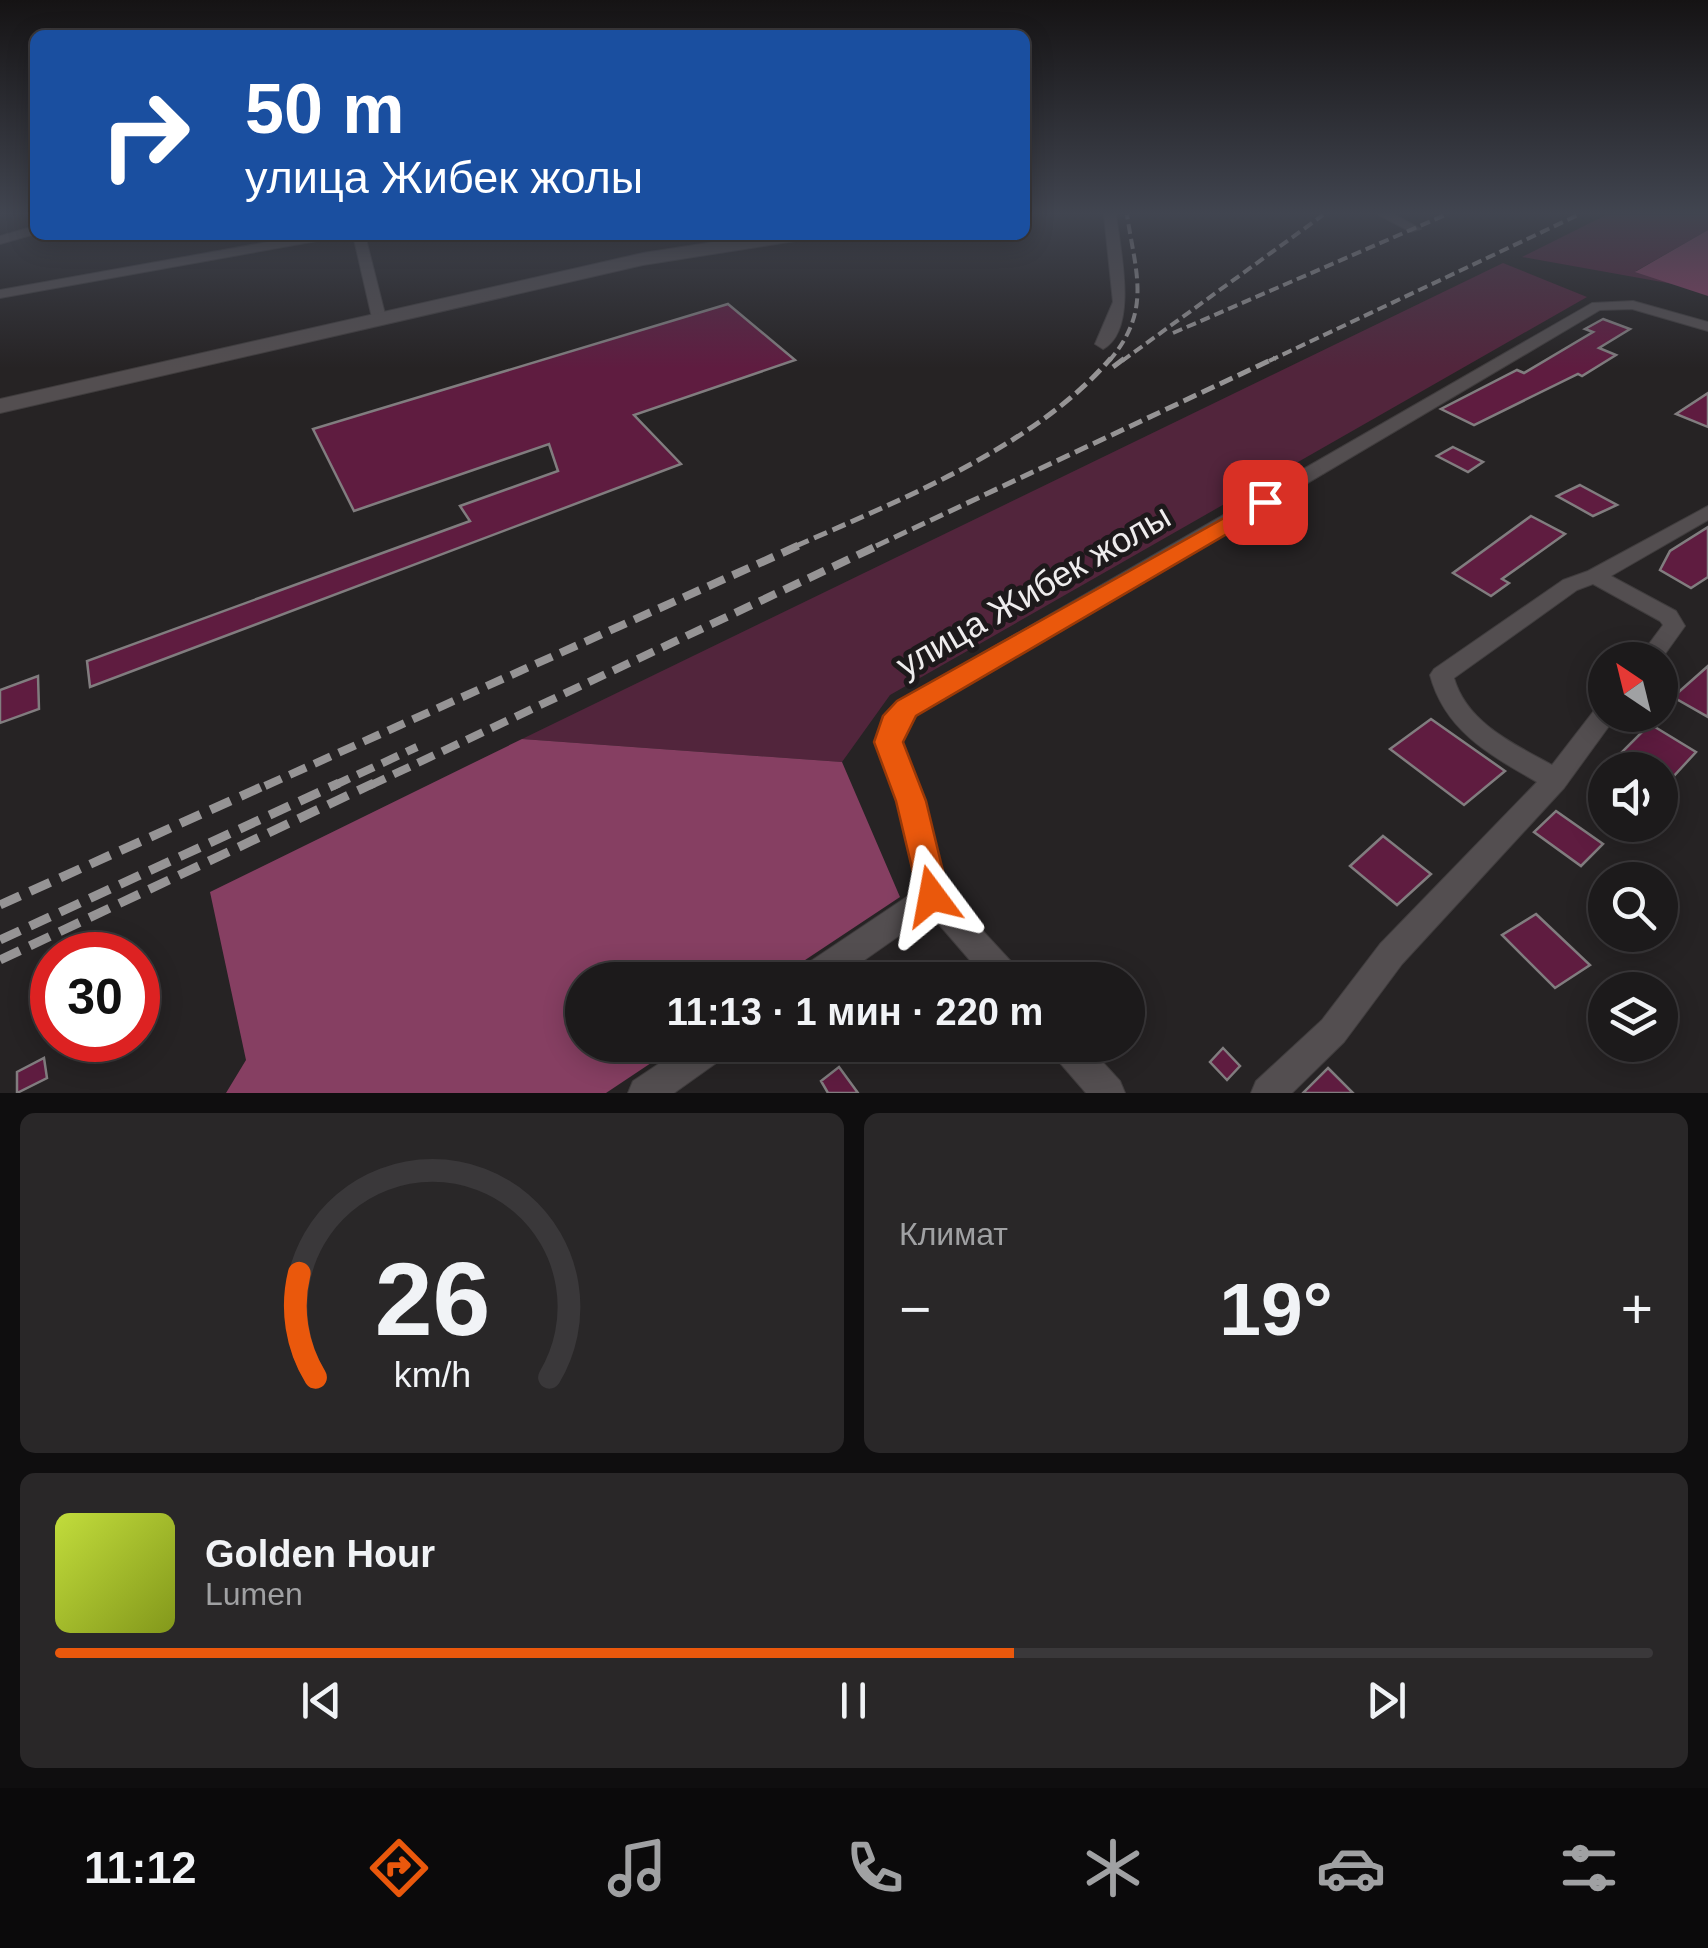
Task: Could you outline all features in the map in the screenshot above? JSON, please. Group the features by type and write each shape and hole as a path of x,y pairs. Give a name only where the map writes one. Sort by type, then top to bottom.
{"main road":[{"path":"0,406 616,266"}],"street":[{"path":"0,294 156,266"},
{"path":"367,266 380,318"},
{"path":"1103,344 1120,302 1116,266"},
{"name":"улица Жибек жолы","path":"932,896 911,801 888,742 893,724 906,709 1596,306 1608,303 1663,311"},
{"path":"1708,316 1672,304 1656,304 1663,311 1708,327"},
{"path":"1555,780 1506,751 1453,710 1442,675 1570,584 1595,576 1708,512"},
{"path":"1595,576 1668,616 1674,626 1662,642"},
{"path":"1268,1093 1333,1030 1390,954 1555,780 1592,732"},
{"path":"836,962 932,896 991,962"},
{"path":"645,1093 690,1062"},
{"path":"1080,1062 1108,1093"}],"shaded area":[{"path":"1497,266 1510,266 1587,297 890,695 842,762 522,739"},
{"path":"1572,266 1645,266 1636,271 1673,284"},
{"path":"1645,266 1708,266 1708,296 1635,272"},
{"path":"522,739 842,762 900,897 802,962 565,962 565,1062 652,1062 606,1093 226,1093 246,1060 210,892"}],"building":[{"path":"728,304 795,360 634,415 681,464 90,687 87,661 470,521 460,506 558,471 549,444 354,511 313,429"},
{"path":"1603,319 1630,329 1599,348 1616,355 1582,376 1578,374 1474,425 1441,409 1517,370 1524,373 1593,332 1585,329"},
{"path":"1708,393 1708,427 1676,414"},
{"path":"1453,447 1483,462 1468,472 1437,456"},
{"path":"1580,485 1617,505 1593,516 1557,496"},
{"path":"1531,516 1565,534 1502,579 1509,583 1491,596 1453,573"},
{"path":"1708,527 1708,577 1691,588 1660,570 1670,551"},
{"path":"1708,666 1708,717 1678,700 1678,693"},
{"path":"38,676 39,709 0,723 0,690"},
{"path":"1431,719 1505,771 1464,805 1390,749"},
{"path":"1642,732 1663,732 1696,752 1678,772 1678,752 1622,752"},
{"path":"1556,811 1588,833 1588,842 1603,844 1581,866 1534,832"},
{"path":"1383,836 1431,874 1397,905 1350,866"},
{"path":"1536,914 1590,965 1555,988 1502,935"},
{"path":"1223,1048 1240,1066 1227,1080 1210,1062"},
{"path":"45,1062 47,1078 17,1093 17,1072"},
{"path":"839,1067 858,1093 828,1093 821,1081"},
{"path":"1328,1068 1353,1093 1303,1093"}],"railway":[{"path":"1109,361 1122,343 1136,308 1136,266"},
{"path":"1122,361 1253,266"},
{"path":"1173,333 1327,266"},
{"path":"1269,361 1470,266"},
{"path":"796,546 922,490 1006,444 1045,418 1111,358"},
{"path":"1113,367 1125,358"},
{"path":"876,546 1275,358"},
{"path":"265,786 802,544"},
{"path":"369,786 881,544"},
{"path":"333,786 417,747"},
{"path":"0,905 270,783"},
{"path":"0,940 339,783"},
{"path":"0,960 374,783"}],"route":[{"path":"932,896 911,801 888,742 893,724 906,709 1265,502"}]}
